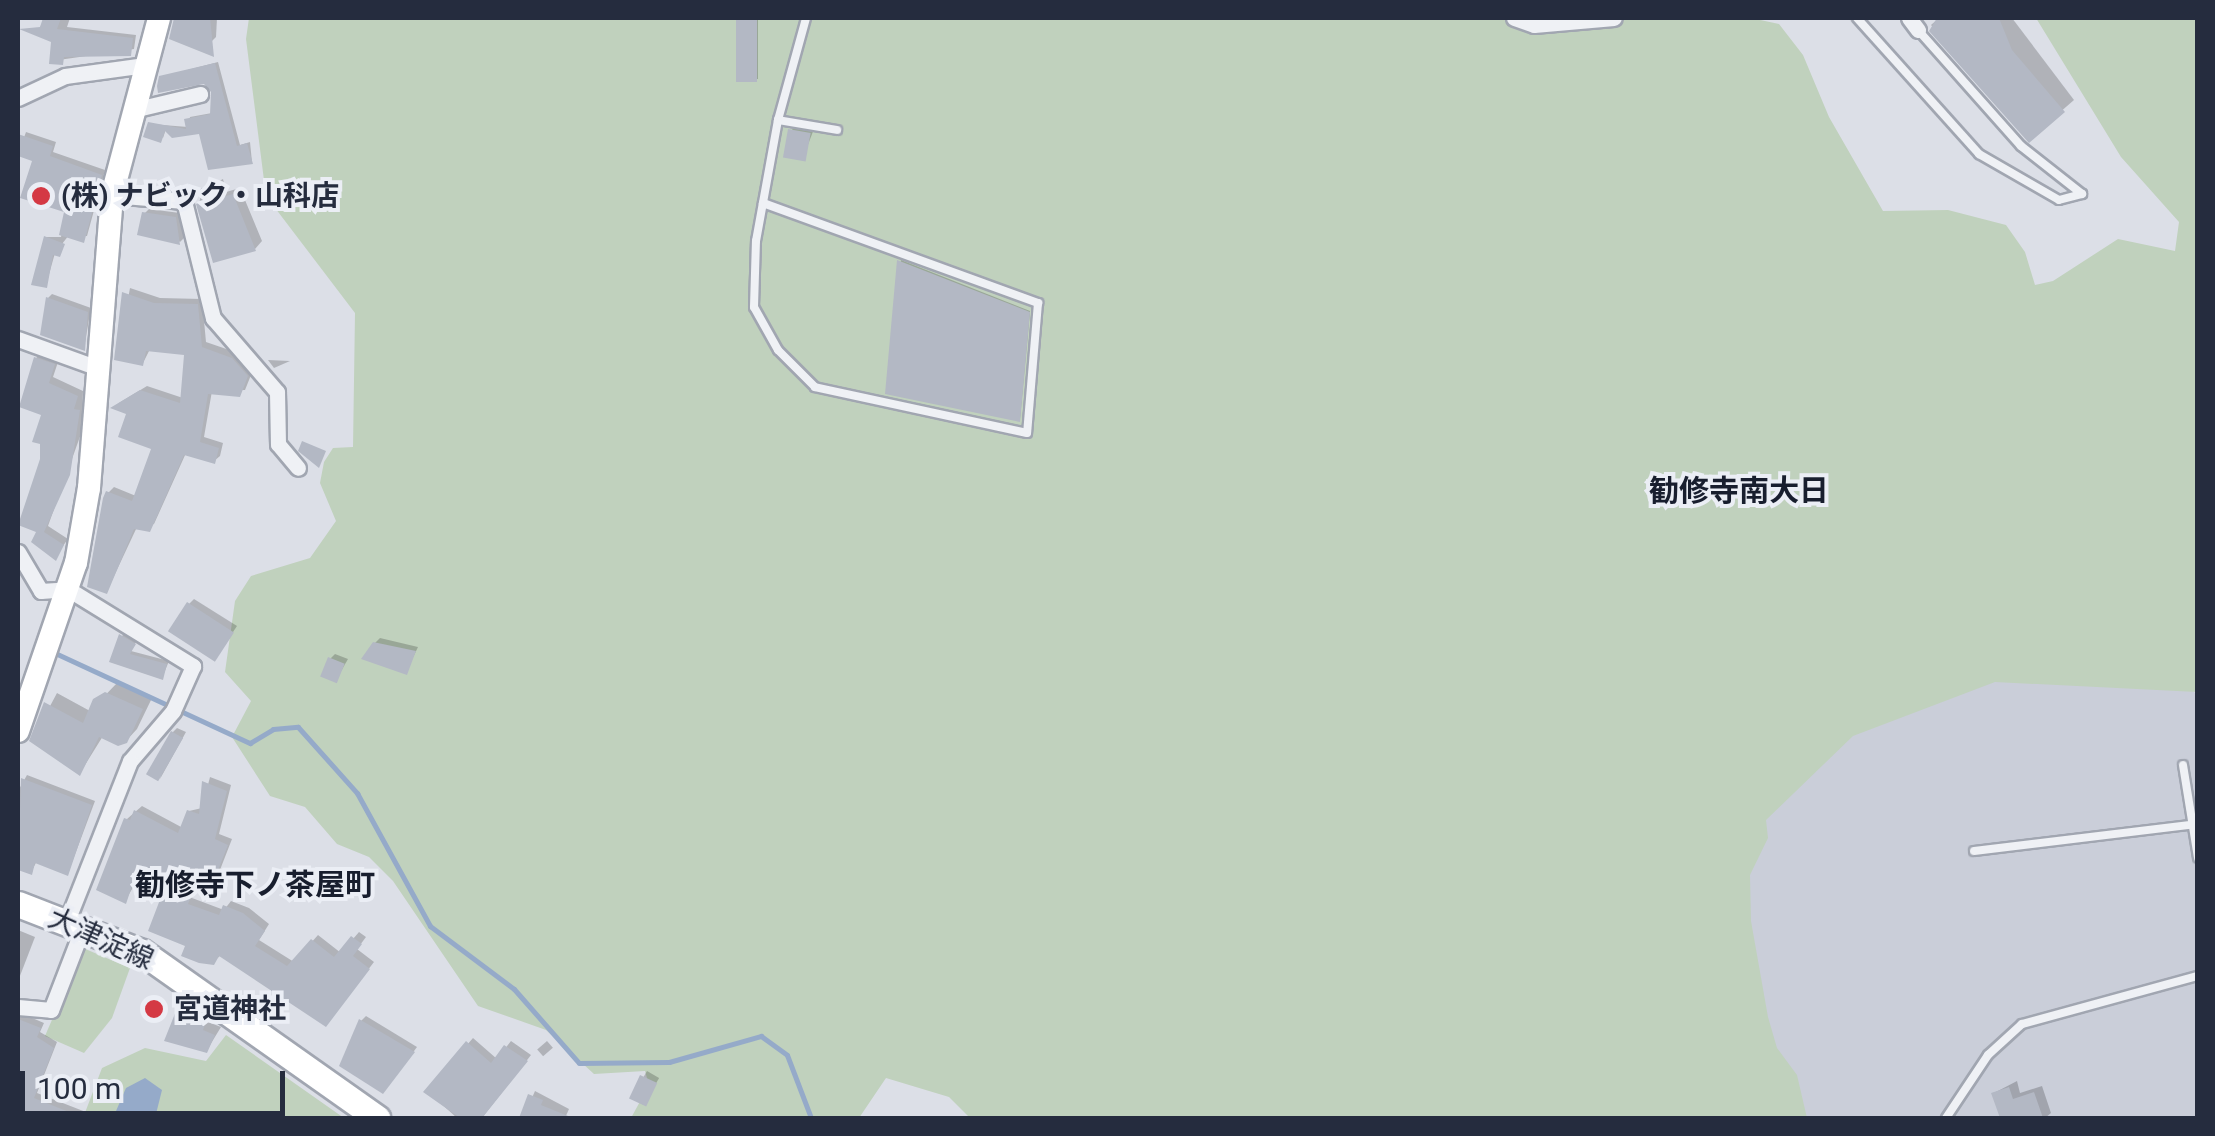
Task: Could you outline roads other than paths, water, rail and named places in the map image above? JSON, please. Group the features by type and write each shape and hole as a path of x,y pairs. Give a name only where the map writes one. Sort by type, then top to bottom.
{"main road":[{"name":"大津淀線","path":"18,904 75,924 156,961 377,1118"}],"street":[{"path":"18,732 68,588 89,488 112,194 159,18"},
{"path":"1514,18 1534,25 1614,18"},
{"path":"18,98 65,76 145,65"},
{"path":"132,110 200,94"},
{"path":"112,194 184,201 214,318 276,392 278,444 298,468"},
{"path":"18,338 98,368"},
{"path":"18,552 42,592 68,588 192,666 173,711 130,761 75,924 51,1010 18,1008"}],"lane":[{"path":"764,202 1038,302 1027,433 815,387 778,350 754,306 764,202 778,120 806,18"},
{"path":"1857,18 1978,154 2059,200 2082,194 2021,146 1913,24"},
{"path":"778,120 837,130"},
{"path":"2183,765 2198,858"},
{"path":"1974,850 2195,825"},
{"path":"1946,1118 1988,1055 2022,1024 2198,976"}],"water":[{"path":"145,1078 162,1090 155,1118 113,1118 126,1088"}],"waterway":[{"path":"55,653 250,743 273,729 298,727 357,793 430,926 514,989 579,1063 669,1062 761,1036 787,1055 811,1118"}],"place":[{"name":"(株) ナビック・山科店","path":"41,196"},
{"name":"宮道神社","path":"154,1009"}],"district":[{"name":"勧修寺南大日","path":"1739,491"},
{"name":"勧修寺下ノ茶屋町","path":"255,885"}]}
